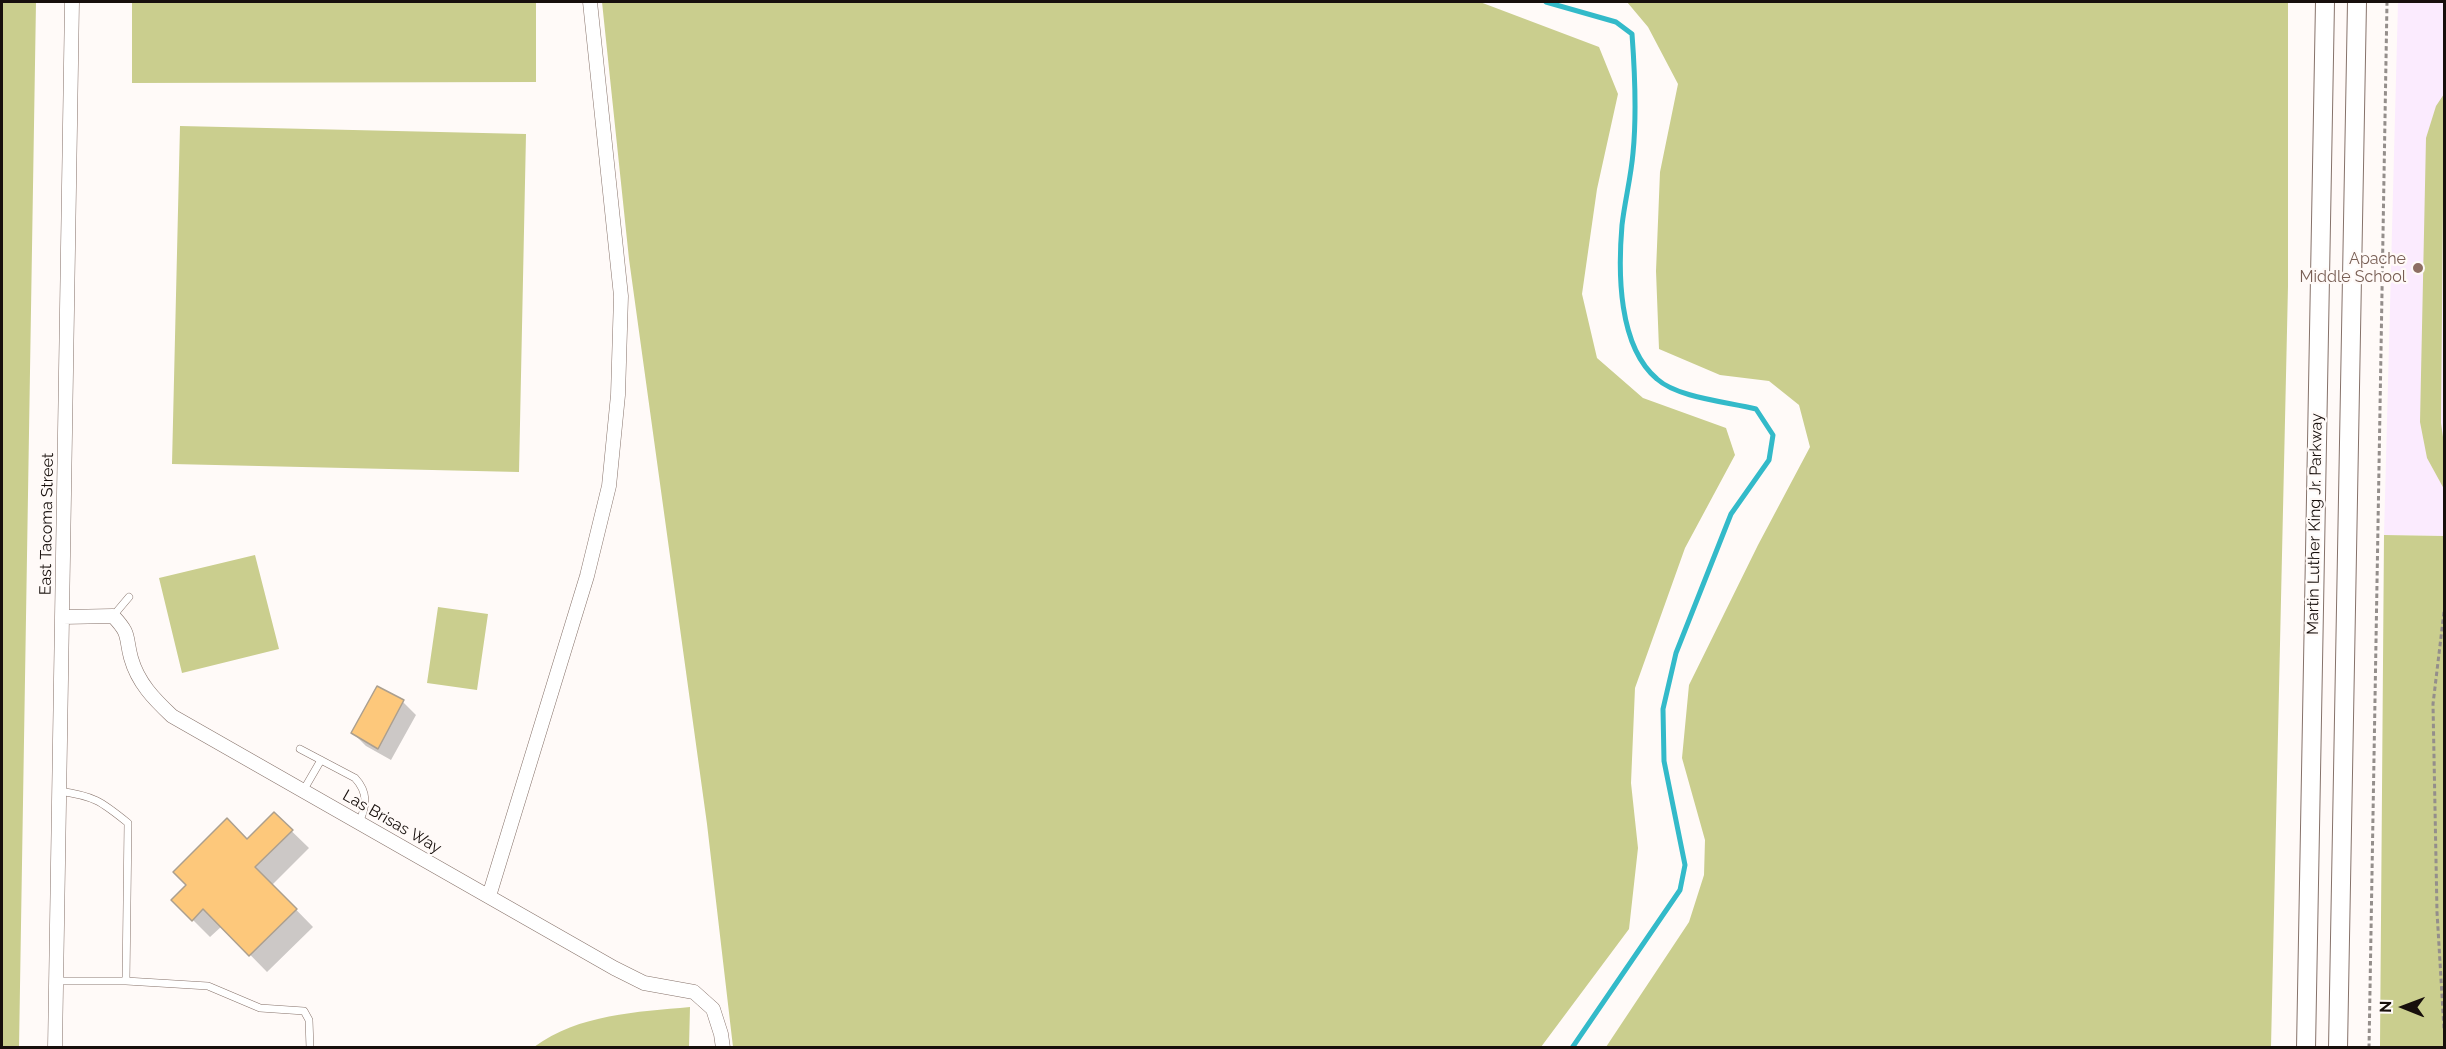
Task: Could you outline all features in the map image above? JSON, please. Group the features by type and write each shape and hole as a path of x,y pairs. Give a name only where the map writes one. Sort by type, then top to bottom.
{"street":[{"name":"East Tacoma Street","path":"55,1047 72,2"},
{"path":"489,896 587,576 609,486 618,395 621,296 590,2"},
{"name":"Martin Luther King Jr. Parkway","path":"2306,1047 2325,2"},
{"name":"Martin Luther King Jr. Parkway","path":"2338,1047 2357,2"},
{"path":"63,617 113,616"},
{"name":"Las Brisas Way","path":"113,616 126,630 132,660 147,692 172,716 644,983 694,992 713,1009 723,1047"}],"lane":[{"path":"113,616 129,597"},
{"path":"300,749 355,778 361,785 366,803 359,822"},
{"path":"303,790 321,760"},
{"path":"58,790 81,794 101,801 128,823 126,981"},
{"path":"56,981 126,981 208,986 260,1008 304,1011 309,1020 310,1047"}],"path":[{"path":"2370,1047 2387,2"},
{"path":"2445,612 2433,704 2437,912 2445,1029"}],"shaded area":[{"name":"Apache Middle School","path":"2398,2 2444,2 2444,536 2384,535"}],"green space":[{"path":"2,2 36,2 19,1048 2,1047"},
{"path":"132,2 536,2 536,82 132,83"},
{"path":"602,2 1480,2 1599,47 1618,94 1597,189 1582,294 1597,358 1643,398 1726,428 1735,455 1685,548 1635,688 1631,783 1638,848 1629,929 1541,1047 733,1047 707,824 629,259"},
{"path":"1627,2 2288,2 2288,286 2271,1047 1606,1047 1689,922 1704,875 1705,840 1682,758 1689,685 1758,545 1810,447 1799,405 1769,381 1720,375 1659,349 1656,271 1660,172 1678,84 1648,27"},
{"path":"2444,94 2441,423 2444,444 2444,489 2427,458 2420,422 2426,138 2436,106"},
{"path":"180,126 526,134 519,472 172,464"},
{"path":"2384,535 2444,536 2444,1047 2380,1047"},
{"path":"255,555 279,649 182,673 159,578"},
{"path":"438,607 488,614 477,690 427,683"},
{"path":"690,1007 689,1047 534,1047 551,1036 589,1021 629,1013"}],"building":[{"path":"377,686 404,700 378,749 351,733"},
{"path":"274,812 293,830 255,867 297,909 249,956 203,909 192,921 171,900 186,885 173,872 227,818 247,839"}],"waterway":[{"path":"1546,2 1616,22 1632,34 1635,94 1634,138 1622,225 1620,264 1623,307 1635,348 1644,365 1666,385 1690,395 1756,409 1773,435 1769,460 1731,514 1676,653 1663,709 1664,761 1685,865 1680,890 1572,1048"}],"place":[{"name":"Apache Middle School","path":"2418,268"}]}
